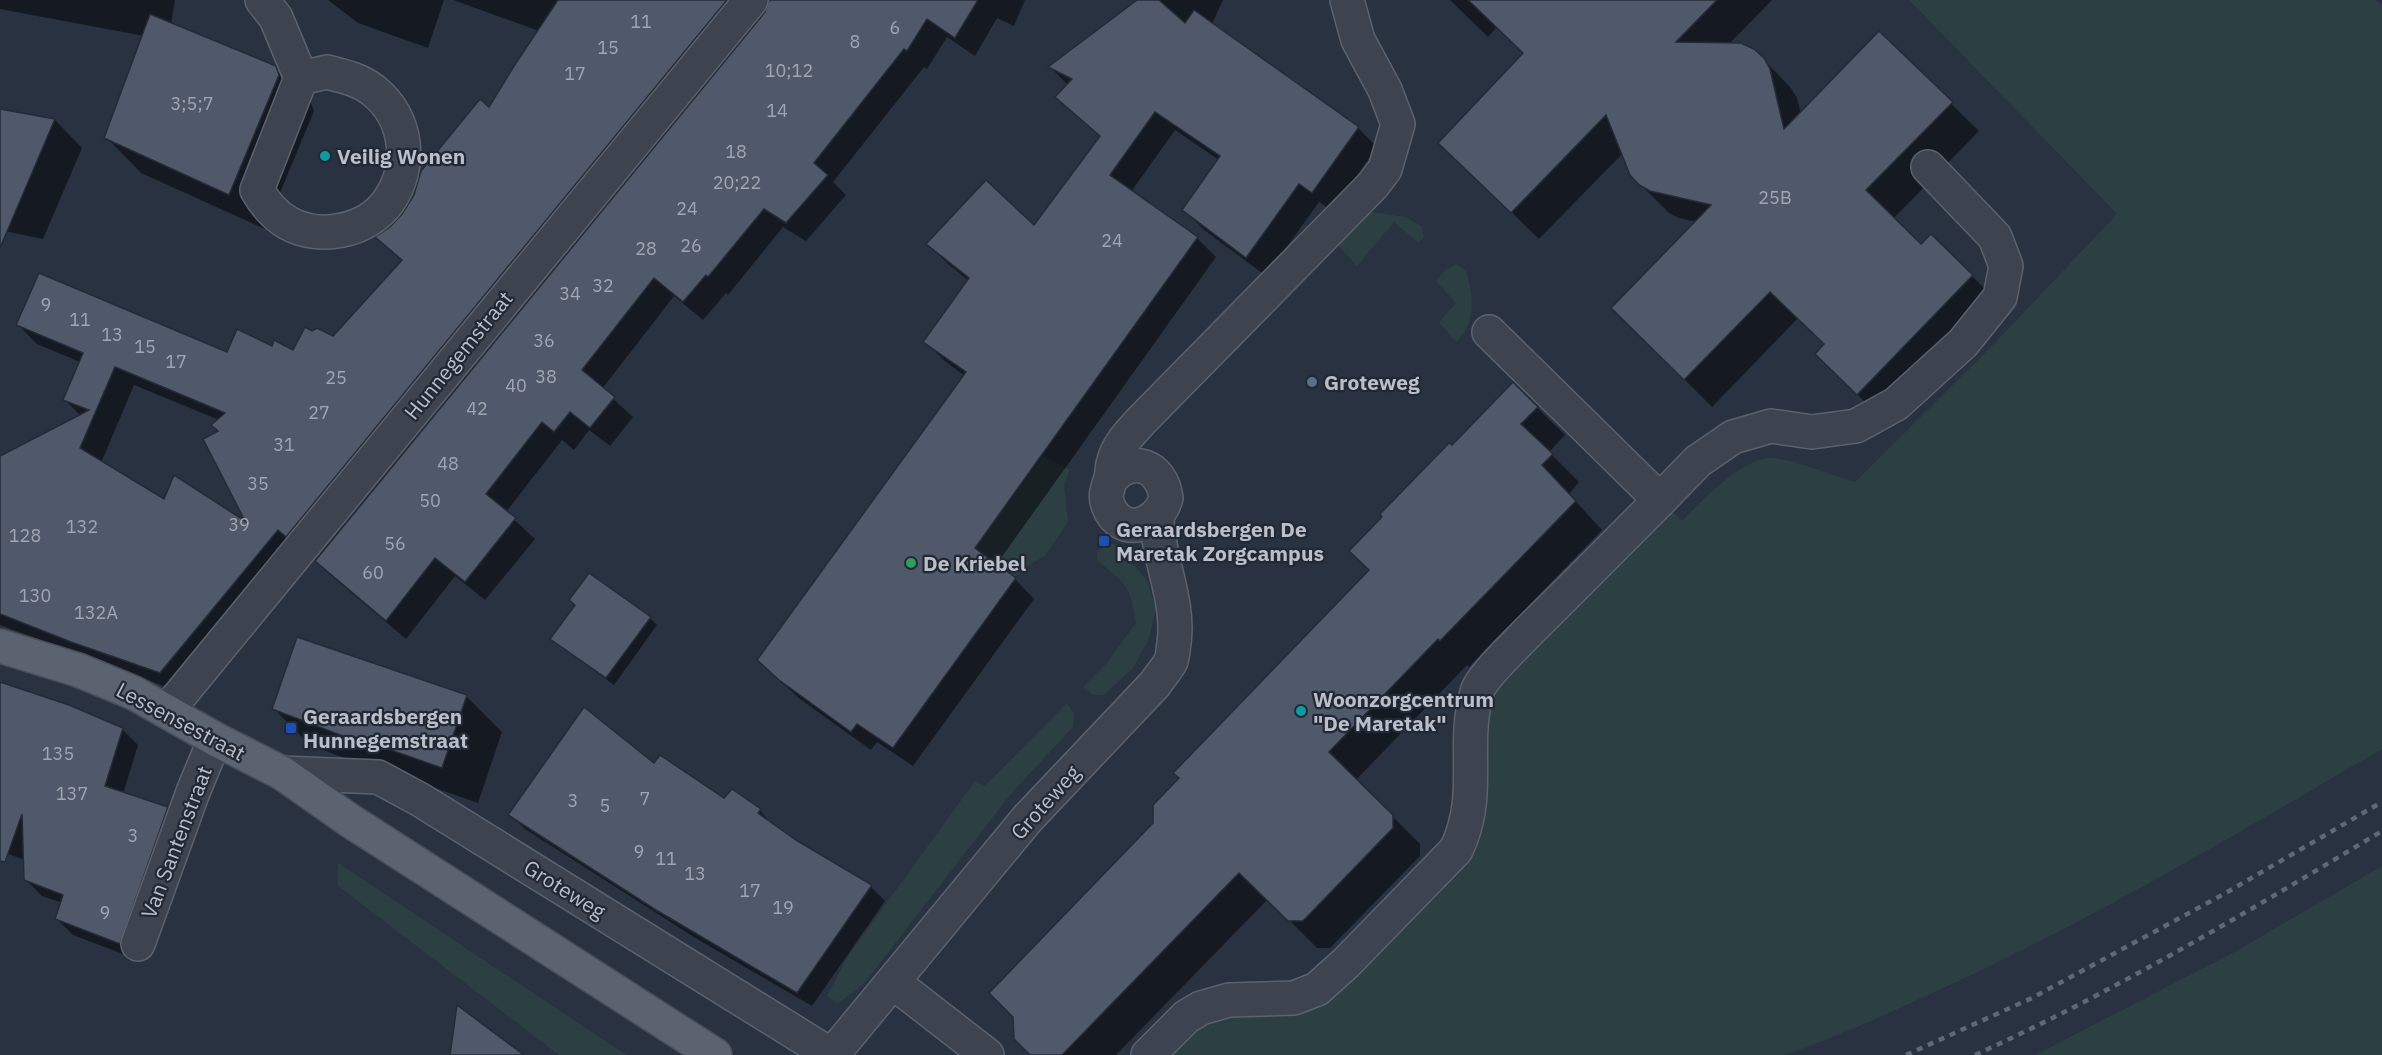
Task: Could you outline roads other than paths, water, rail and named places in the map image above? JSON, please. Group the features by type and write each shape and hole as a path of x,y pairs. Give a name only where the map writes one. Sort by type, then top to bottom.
{"main road":[{"name":"Lessensestraat","path":"0,646 78,670 134,693 282,773 349,820 715,1055"}],"street":[{"path":"262,0 276,18 301,78 257,190 267,207 289,224 315,232 342,231 367,221 387,203 400,181 405,157 402,132 391,108 373,90 351,79 327,72 301,78"},
{"name":"Hunnegemstraat","path":"167,711 751,0"},
{"path":"1144,520 1121,522 1109,507 1106,498 1113,462 1119,448 1142,421 1365,193 1385,169 1398,124 1385,90 1358,40 1347,0"},
{"path":"1148,1055 1186,1017 1201,1008 1228,999 1294,998 1317,989 1346,963 1456,850 1466,830 1471,801 1471,717 1478,689 1506,654 1698,461 1733,437 1771,426 1812,432 1856,426 1896,404 1963,342 2000,297 2006,266 1995,237 1928,167"},
{"path":"1490,332 1660,500"},
{"name":"Groteweg","path":"282,773 378,777 419,799 832,1055 1028,818 1155,684 1172,660 1177,626 1170,579 1162,558 1157,532 1144,520 1166,498 1161,479 1142,458 1137,448 1135,435 1142,421"},
{"path":"1111,479 1126,467 1136,465 1154,472"},
{"name":"Van Santenstraat","path":"138,944 193,792 216,739"},
{"path":"893,982 987,1055"}],"railway":[{"path":"1906,1055 2032,998 2224,894 2382,802"},
{"path":"1975,1055 2131,977 2382,831"}],"place":[{"name":"Veilig Wonen","path":"325,156"},
{"name":"Groteweg","path":"1312,382"},
{"name":"Geraardsbergen De Maretak Zorgcampus","path":"1104,541"},
{"name":"De Kriebel","path":"911,563"},
{"name":"Woonzorgcentrum \"De Maretak\"","path":"1301,711"},
{"name":"Geraardsbergen Hunnegemstraat","path":"291,728"}]}
